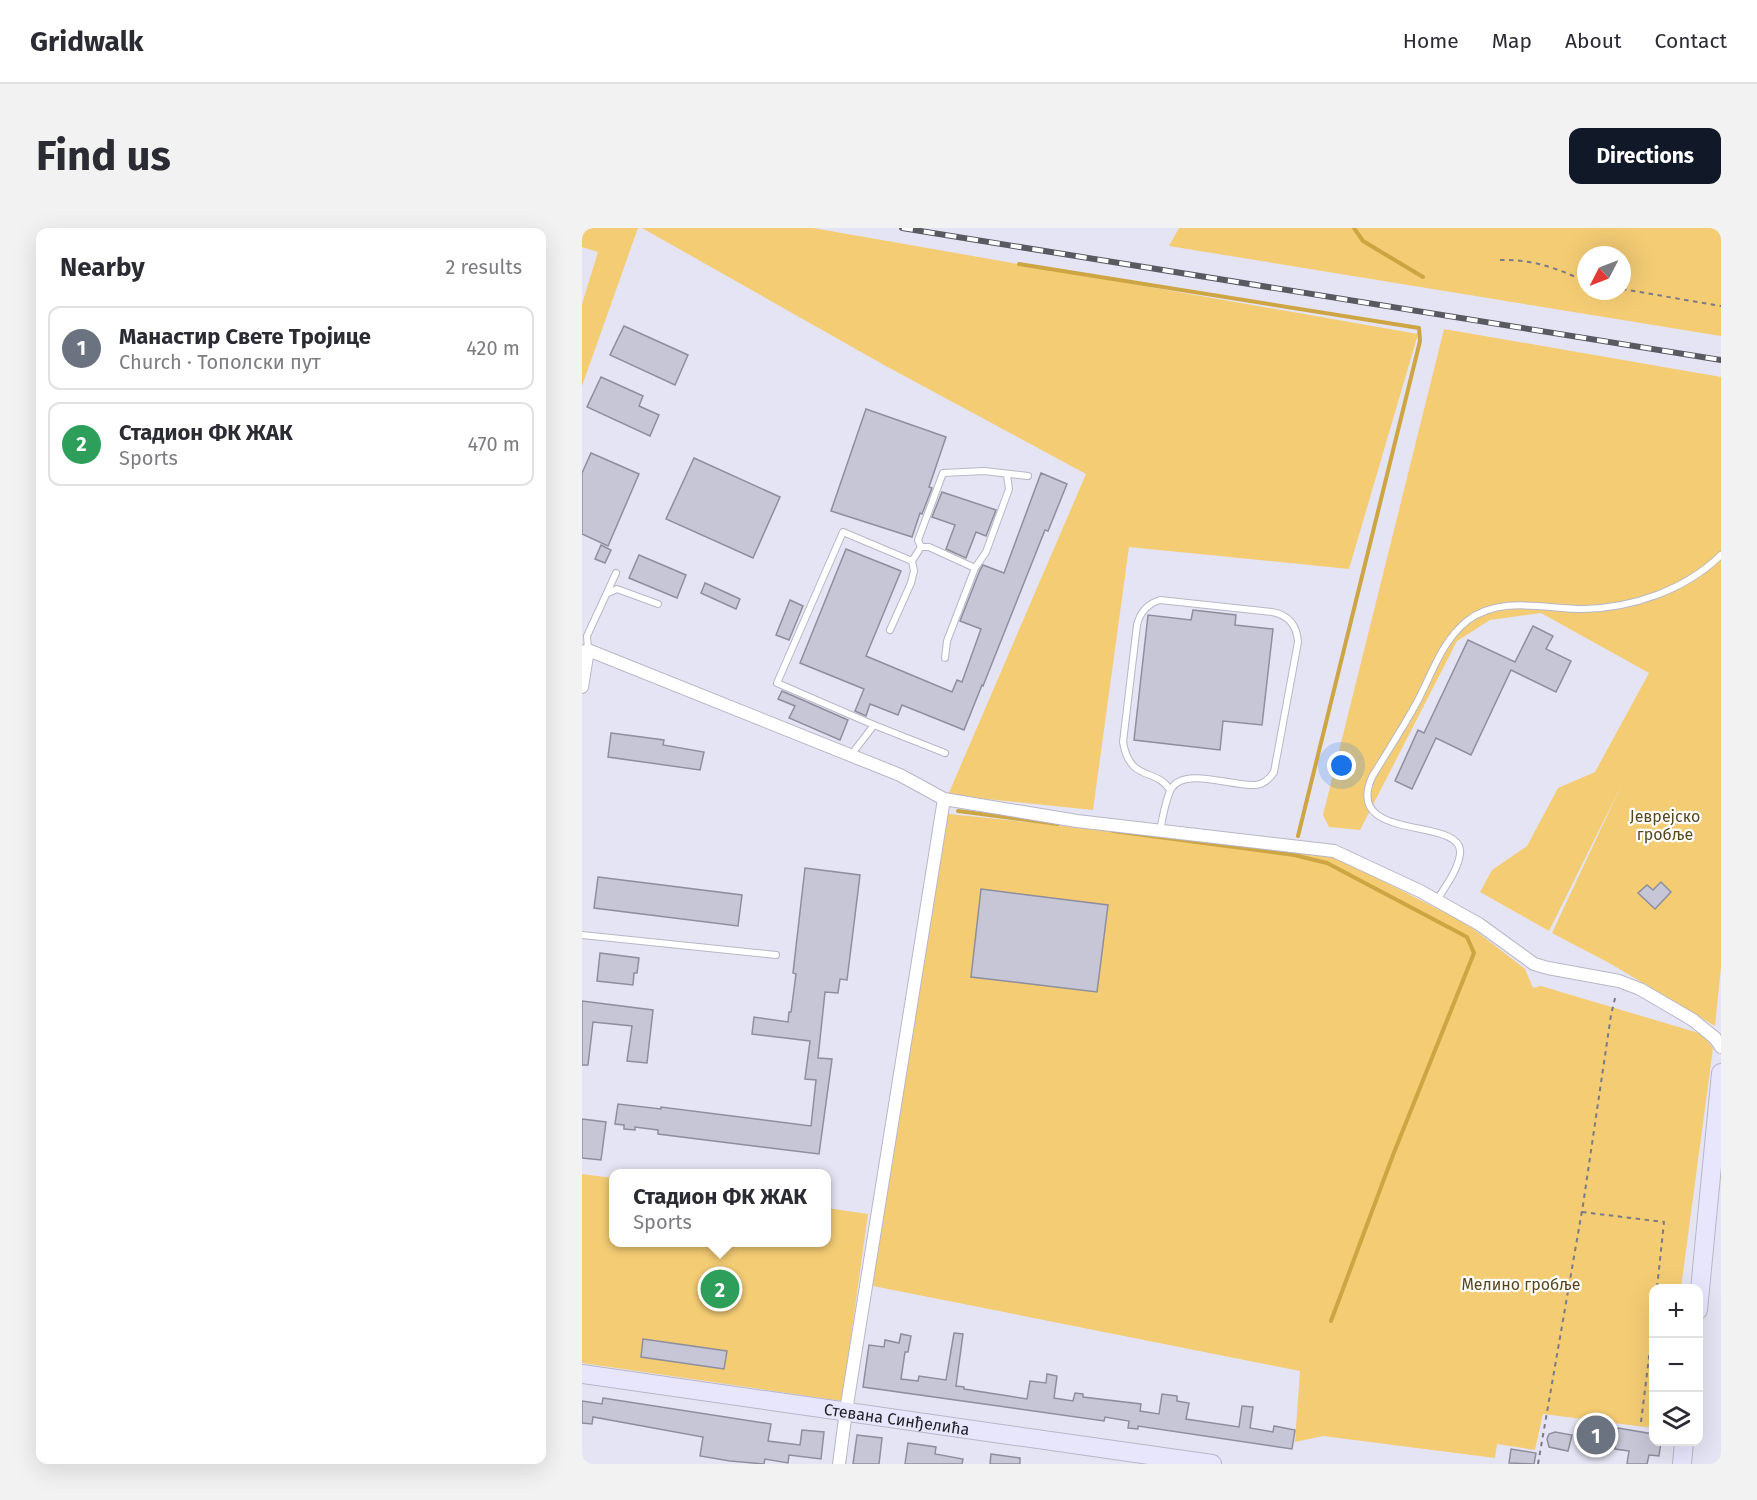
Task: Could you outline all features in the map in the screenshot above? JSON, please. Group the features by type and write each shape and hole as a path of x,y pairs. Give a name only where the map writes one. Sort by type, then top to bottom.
{"street":[{"path":"582,687 585,649 900,775 944,799 1077,821 1334,851 1437,900 1479,924 1534,963 1548,968 1619,981 1640,989 1694,1020 1715,1038 1721,1047"},
{"path":"839,1464 944,799"},
{"path":"1701,1284 1721,1073"},
{"name":"Стевана Синђелића","path":"582,1374 1212,1464"},
{"path":"1682,1464 1684,1446"}],"lane":[{"path":"921,547 918,540 943,473 984,471 1029,477"},
{"path":"945,658 947,641 975,568 986,552 1009,489 1007,475"},
{"path":"912,561 843,532 777,683 945,753"},
{"path":"890,630 911,582 914,572 912,561 921,547"},
{"path":"921,547 929,547 975,568"},
{"path":"1437,900 1454,868 1459,856 1459,848 1451,838 1443,833 1395,824 1383,819 1370,805 1368,793 1371,777 1406,722 1441,651 1455,633 1469,619 1487,611 1508,606 1599,608 1646,598 1687,581 1707,568 1721,555"},
{"path":"585,649 587,636 616,573"},
{"path":"607,593 617,589 658,604"},
{"path":"1160,830 1170,790 1178,782 1191,778 1255,786 1266,781 1274,772 1298,642 1295,628 1287,618 1272,612 1160,600 1149,605 1141,614 1137,625 1123,742 1129,761 1138,770 1166,783 1170,790"},
{"path":"851,755 874,725"},
{"path":"582,935 776,955"}],"path":[{"path":"1500,260 1520,259 1559,268 1577,277"},
{"path":"1631,291 1721,306"},
{"path":"1538,1464 1582,1212 1611,1014 1619,981"},
{"path":"1582,1212 1665,1222 1657,1284"},
{"path":"1641,1422 1651,1338"}],"green space":[{"path":"582,228 638,228 582,386 582,304 598,252 582,247"},
{"path":"642,228 813,228 1418,334 1349,569 1129,547 1093,810 948,795 1086,474 884,365"},
{"path":"1179,228 1721,228 1721,336 1169,246"},
{"name":"Јеврејско гробље","path":"1444,329 1721,377 1721,967 1715,1026 1611,964 1552,933 1622,784 1549,931 1480,892 1492,870 1527,846 1558,788 1595,772 1649,673 1541,613 1490,620 1457,641 1360,830 1329,827 1323,815"},
{"name":"Мелино гробље","path":"939,813 1328,853 1467,924 1525,969 1533,988 1541,986 1702,1034 1713,1048 1682,1284 1649,1284 1649,1427 1543,1414 1535,1450 1497,1444 1495,1458 1323,1436 1295,1442 1300,1371 873,1286"},
{"path":"582,1174 609,1177 609,1247 831,1247 831,1209 868,1214 842,1401 582,1363"}],"building":[{"path":"624,326 688,355 675,385 610,355"},
{"path":"601,377 643,396 639,406 659,415 650,436 587,407"},
{"path":"866,409 946,437 929,487 932,488 912,537 831,511"},
{"path":"591,453 639,474 608,546 582,534 582,473"},
{"path":"694,458 780,497 753,558 666,519"},
{"path":"1041,473 1067,484 1048,531 1045,530 964,730 902,705 898,715 870,704 866,716 855,711 864,689 800,663 846,549 901,571 866,656 952,692 957,680 962,682 981,629 960,621 980,570 983,565 1004,573"},
{"path":"942,492 996,510 986,536 976,532 966,558 946,549 955,525 932,517"},
{"path":"601,545 611,550 605,563 595,559"},
{"path":"639,555 686,575 677,598 629,578"},
{"path":"705,583 740,599 736,609 701,593"},
{"path":"790,600 803,606 789,640 776,635"},
{"path":"1193,610 1236,615 1235,625 1273,629 1262,725 1223,721 1220,750 1134,740 1148,615 1191,620"},
{"path":"1533,626 1553,636 1546,649 1571,661 1556,692 1511,670 1471,755 1436,738 1412,789 1395,781 1418,730 1424,733 1468,640 1515,662"},
{"path":"782,691 848,720 840,740 789,718 795,706 778,699"},
{"path":"611,733 664,740 663,745 704,752 700,770 608,757"},
{"path":"805,868 860,875 847,980 840,979 838,993 825,992 818,1058 832,1059 819,1154 658,1134 658,1130 635,1127 635,1130 624,1129 624,1125 615,1124 618,1104 661,1109 661,1107 811,1126 816,1080 805,1079 810,1041 752,1034 754,1017 788,1022 796,974 793,973"},
{"path":"598,877 742,895 738,926 594,908"},
{"path":"1661,882 1671,892 1655,909 1638,893 1647,885 1653,890"},
{"path":"981,889 1108,905 1097,992 971,977"},
{"path":"600,953 639,958 633,985 597,981"},
{"path":"582,1001 653,1010 647,1063 627,1061 632,1026 593,1022 588,1065 582,1065"},
{"path":"582,1119 606,1122 601,1160 582,1158"},
{"path":"954,1333 963,1334 956,1386 964,1387 964,1389 1027,1399 1030,1381 1046,1383 1047,1374 1057,1376 1054,1398 1073,1401 1075,1393 1083,1394 1083,1397 1141,1404 1140,1411 1159,1414 1162,1394 1177,1396 1177,1401 1189,1403 1186,1419 1239,1427 1242,1406 1253,1407 1250,1428 1273,1432 1274,1426 1295,1430 1292,1449 1138,1426 1138,1429 1128,1428 1129,1421 1105,1417 1104,1421 863,1387 869,1345 884,1347 885,1340 899,1343 901,1334 911,1336 908,1352 905,1352 901,1379 918,1381 919,1376 946,1380"},
{"path":"643,1339 727,1351 724,1369 641,1357"},
{"path":"603,1398 771,1424 768,1441 800,1445 802,1430 824,1432 821,1459 789,1455 788,1463 765,1459 764,1464 730,1461 700,1456 703,1437 593,1417 592,1424 582,1423 582,1401 602,1404"},
{"path":"1618,1428 1649,1433 1649,1446 1660,1446 1659,1456 1649,1455 1647,1464 1627,1464 1629,1451 1615,1449"},
{"path":"1555,1432 1572,1435 1568,1451 1549,1447 1547,1439 1549,1434"},
{"path":"857,1435 882,1438 879,1464 853,1464"},
{"path":"908,1443 936,1447 935,1454 963,1459 962,1464 905,1464"},
{"path":"1511,1449 1536,1453 1534,1464 1509,1463"},
{"path":"991,1454 1020,1458 1020,1464 990,1464"}],"waterway":[{"path":"1354,228 1363,241 1423,277"},
{"path":"1019,264 1419,328 1420,341 1298,836"},
{"path":"958,811 1058,824"},
{"path":"1113,831 1294,855"},
{"path":"1295,853 1294,855 1327,863 1467,937 1474,953 1393,1155 1331,1321"}],"railway":[{"path":"902,228 1721,360"}],"place":[{"name":"Стадион ФК ЖАК","path":"720,1289"},
{"name":"Манастир Свете Тројице","path":"1596,1435"}]}
